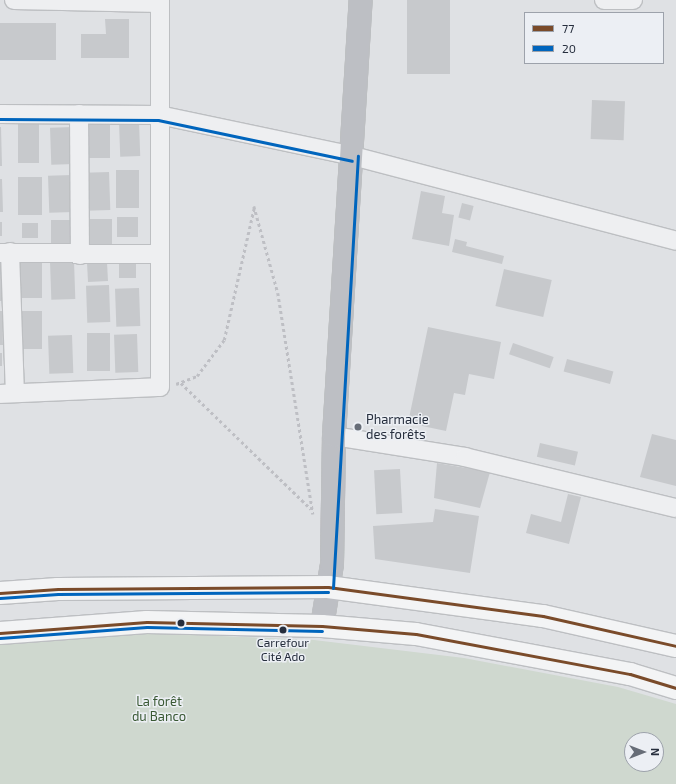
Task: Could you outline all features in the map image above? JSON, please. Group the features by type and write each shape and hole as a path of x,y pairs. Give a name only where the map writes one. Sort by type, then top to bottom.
{"main road":[{"path":"0,593 58,589 328,587 542,616 676,646"},
{"path":"0,633 147,622 322,626 416,634 630,674 676,688"}],"street":[{"path":"14,0 160,1 159,115 160,254 160,387 7,394 5,253 80,255 160,254"},
{"path":"322,626 328,587 334,436 353,156 361,0"},
{"path":"604,0 633,0"},
{"path":"0,114 159,115 353,156 676,241"},
{"path":"79,114 80,255"},
{"path":"334,436 465,457 676,508"}],"path":[{"path":"160,387 181,383 197,376 224,340 254,206 278,293 314,516"},
{"path":"181,383 312,510"}],"green space":[{"name":"La forêt du Banco","path":"149,633 314,640 464,658 618,687 676,704 676,784 0,784 0,639"}],"building":[{"path":"407,0 450,0 450,74 407,74"},
{"path":"105,19 129,19 129,58 81,58 81,34 106,34"},
{"path":"0,23 56,23 56,60 0,60"},
{"path":"592,100 625,101 624,140 591,139"},
{"path":"18,120 39,120 39,163 18,163"},
{"path":"86,120 110,120 110,158 86,158"},
{"path":"139,121 140,156 120,157 119,122"},
{"path":"1,127 2,166 0,166"},
{"path":"73,127 74,164 51,165 50,128"},
{"path":"116,170 139,170 139,208 116,208"},
{"path":"109,172 110,210 86,211 85,173"},
{"path":"72,175 73,212 49,213 48,176"},
{"path":"18,177 42,177 42,215 18,215"},
{"path":"0,179 2,179 3,212 0,212"},
{"path":"421,191 445,196 442,213 454,215 449,246 412,239"},
{"path":"462,203 474,206 470,220 458,218"},
{"path":"117,217 138,217 138,237 117,237"},
{"path":"83,219 112,219 112,249 83,249"},
{"path":"51,220 70,220 70,249 51,249"},
{"path":"0,222 2,222 2,236 0,236"},
{"path":"22,223 38,223 38,238 22,238"},
{"path":"455,239 467,242 466,246 504,256 502,264 452,252"},
{"path":"18,260 42,260 42,298 18,298"},
{"path":"119,260 136,260 136,278 119,278"},
{"path":"74,261 75,299 51,300 50,262"},
{"path":"107,262 108,281 88,282 87,263"},
{"path":"0,265 3,265 5,301 0,301"},
{"path":"504,269 552,280 543,317 495,306"},
{"path":"109,285 110,322 87,323 86,286"},
{"path":"139,288 140,326 116,327 115,289"},
{"path":"0,311 2,311 3,345 0,345"},
{"path":"18,311 42,311 42,349 18,349"},
{"path":"428,327 501,342 494,379 469,374 465,395 454,393 446,431 408,423"},
{"path":"87,333 110,333 110,371 87,371"},
{"path":"137,334 138,372 115,373 114,335"},
{"path":"72,335 73,373 49,374 48,336"},
{"path":"513,343 554,357 550,368 509,354"},
{"path":"0,353 2,353 2,366 0,366"},
{"path":"567,359 613,371 610,384 564,372"},
{"path":"652,434 676,440 676,486 640,477"},
{"path":"540,443 578,452 575,465 537,457"},
{"path":"437,463 490,472 480,508 434,498"},
{"path":"400,469 402,513 376,514 374,470"},
{"path":"568,494 581,497 569,544 526,533 531,514 561,522"},
{"path":"435,509 479,516 470,573 375,559 373,526 433,522"}],"transit line":[{"name":"20","path":"0,119 158,120 352,161"},
{"name":"20","path":"333,588 358,156"},
{"name":"77","path":"0,593 58,589 328,587 543,616 676,646"},
{"name":"20","path":"0,598 58,594 328,592"},
{"name":"77","path":"0,633 147,622 322,626 416,634 630,674 676,688"},
{"name":"20","path":"0,638 147,627 322,631"}],"place":[{"name":"Pharmacie des forêts","path":"358,427"},
{"name":"Carrefour Cité Ado","path":"283,630"}]}
